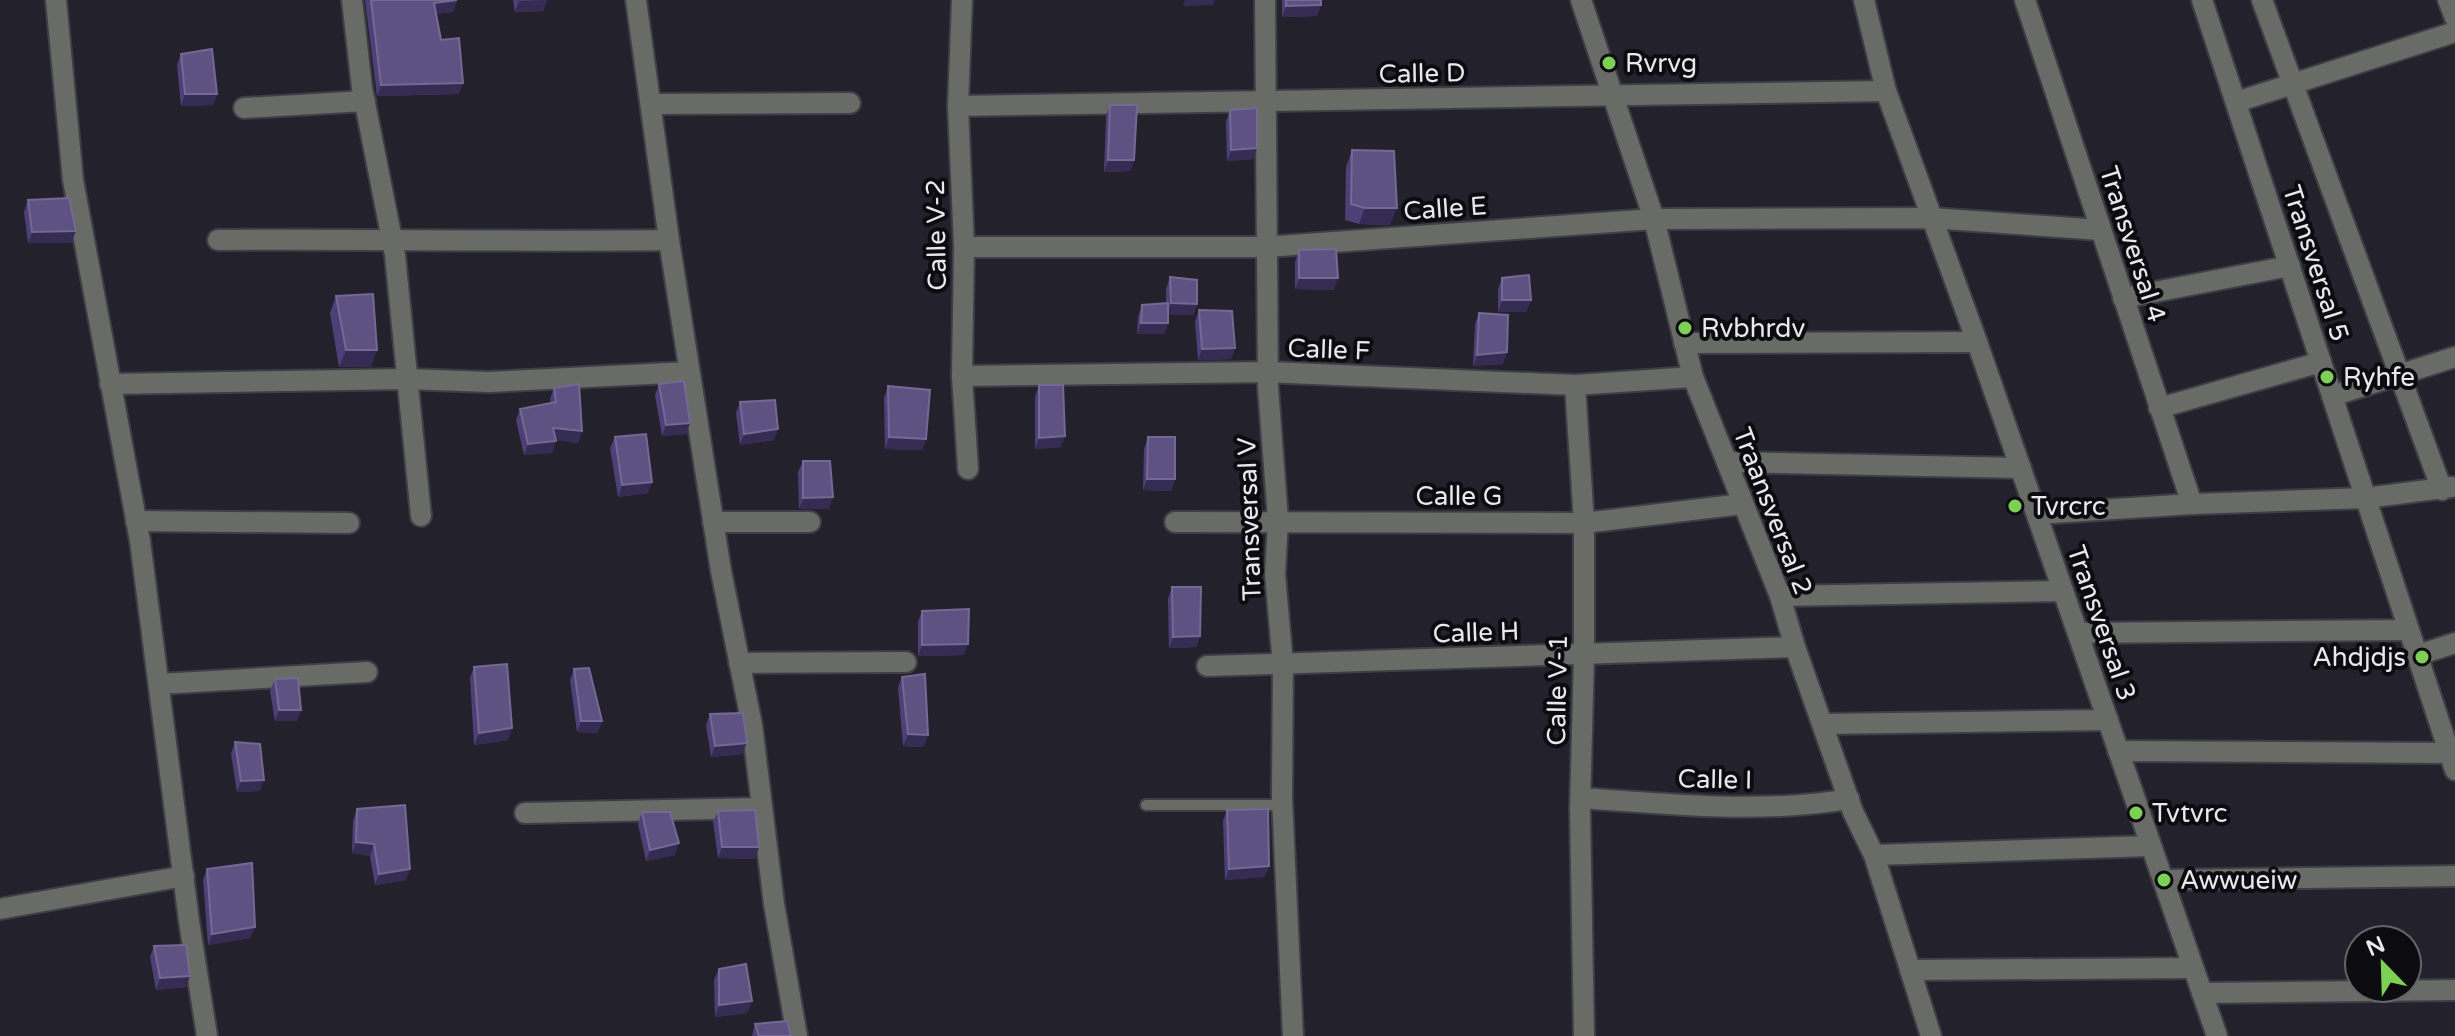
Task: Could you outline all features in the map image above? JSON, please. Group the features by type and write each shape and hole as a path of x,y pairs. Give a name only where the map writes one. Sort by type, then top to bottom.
{"street":[{"path":"56,0 73,180 136,521 207,1036"},
{"path":"352,0 365,101 391,239 421,516"},
{"path":"636,0 689,372 713,522 752,725 774,904 797,1036"},
{"name":"Calle V-2","path":"962,0 958,106 964,247 962,376 968,469"},
{"name":"Transversal V","path":"1265,0 1267,372 1278,520 1275,574 1283,665 1283,805 1293,1036"},
{"name":"Traansversal 2","path":"1581,0 1654,219 1693,377 1780,596 1849,799 1874,855 1931,1036"},
{"name":"Transversal 3","path":"1864,0 1886,91 1977,342 2217,1036"},
{"name":"Transversal 4","path":"2025,0 2192,504"},
{"name":"Transversal 5","path":"2202,0 2452,762"},
{"name":"Transversal 5","path":"2262,0 2399,375 2448,488"},
{"path":"2448,0 2455,18"},
{"path":"2236,102 2455,32"},
{"name":"Calle D","path":"958,106 1886,91"},
{"path":"244,108 365,101"},
{"path":"651,104 850,103"},
{"name":"Calle E","path":"964,247 1265,247 1654,219 1931,218 2101,230"},
{"path":"218,240 669,240"},
{"path":"2123,298 2290,266"},
{"path":"1684,343 1977,342"},
{"path":"2332,396 2455,357"},
{"path":"2159,408 2321,362"},
{"path":"110,384 407,379 489,382 689,372"},
{"name":"Calle F","path":"962,376 1267,372 1575,385 1693,377"},
{"name":"Calle V-1","path":"1575,385 1584,523 1581,798 1584,1036"},
{"path":"1727,462 2021,468"},
{"path":"2037,514 2192,504 2366,498 2448,488"},
{"name":"Calle G","path":"1175,522 1584,523 1742,504"},
{"path":"136,521 349,523"},
{"path":"713,522 810,522"},
{"path":"1780,596 2063,591"},
{"path":"2078,633 2409,630"},
{"path":"2418,655 2455,643"},
{"name":"Calle H","path":"1207,666 1795,647"},
{"path":"739,663 906,662"},
{"path":"159,684 367,672"},
{"path":"1823,724 2108,720"},
{"path":"2118,751 2452,762"},
{"name":"Calle I","path":"1581,798 1664,804 1804,806 1849,799"},
{"path":"525,813 762,808"},
{"path":"1874,855 2151,846"},
{"path":"0,909 184,876"},
{"path":"2163,880 2455,876"},
{"path":"1910,970 2193,968"},
{"path":"2202,993 2455,990"}],"lane":[{"path":"1146,805 1283,805"}],"building":[{"path":"371,0 457,0 434,3 441,40 459,38 463,83 381,85"},
{"path":"1286,0 1321,0 1321,5 1286,6"},
{"path":"212,49 217,94 185,94 181,54"},
{"path":"1110,105 1137,105 1134,160 1108,160"},
{"path":"1257,108 1257,148 1231,150 1230,110"},
{"path":"1352,150 1394,151 1397,208 1365,208 1351,204"},
{"path":"69,198 76,231 32,232 28,200"},
{"path":"1336,249 1338,278 1299,278 1299,250"},
{"path":"1529,275 1531,300 1502,300 1502,278"},
{"path":"1170,277 1197,280 1197,304 1171,303"},
{"path":"373,294 377,350 346,350 336,296"},
{"path":"1168,303 1168,323 1141,323 1142,305"},
{"path":"1199,310 1232,311 1235,348 1202,349"},
{"path":"1479,313 1508,315 1507,352 1477,355"},
{"path":"684,381 690,423 666,425 659,384"},
{"path":"579,384 582,431 553,428 556,441 528,444 520,409 556,402 554,388"},
{"path":"1039,385 1063,385 1065,436 1039,438"},
{"path":"888,386 930,390 926,439 889,437"},
{"path":"775,400 778,429 744,434 740,402"},
{"path":"646,434 652,482 622,485 615,437"},
{"path":"1148,437 1175,437 1175,479 1147,479"},
{"path":"803,461 830,461 833,497 803,498"},
{"path":"1172,587 1201,587 1200,636 1173,637"},
{"path":"969,609 968,644 922,645 922,611"},
{"path":"507,664 512,728 479,733 474,667"},
{"path":"589,668 602,721 581,721 574,669"},
{"path":"925,674 928,735 908,734 902,677"},
{"path":"298,678 301,710 279,710 275,679"},
{"path":"743,713 747,743 715,746 710,714"},
{"path":"235,742 260,744 264,780 241,781"},
{"path":"405,805 410,869 379,874 374,844 356,842 357,809"},
{"path":"1268,809 1269,866 1229,869 1227,810"},
{"path":"755,810 759,847 722,847 718,811"},
{"path":"642,812 670,812 679,843 650,850"},
{"path":"252,863 255,927 212,934 207,869"},
{"path":"186,945 190,976 160,978 154,946"},
{"path":"746,964 752,1001 719,1005 719,969"},
{"path":"787,1021 791,1036 759,1036 755,1024"}],"place":[{"name":"Rvrvg","path":"1609,63"},
{"name":"Rvbhrdv","path":"1685,328"},
{"name":"Ryhfe","path":"2327,377"},
{"name":"Tvrcrc","path":"2015,506"},
{"name":"Ahdjdjs","path":"2422,657"},
{"name":"Tvtvrc","path":"2136,813"},
{"name":"Awwueiw","path":"2164,880"}]}
